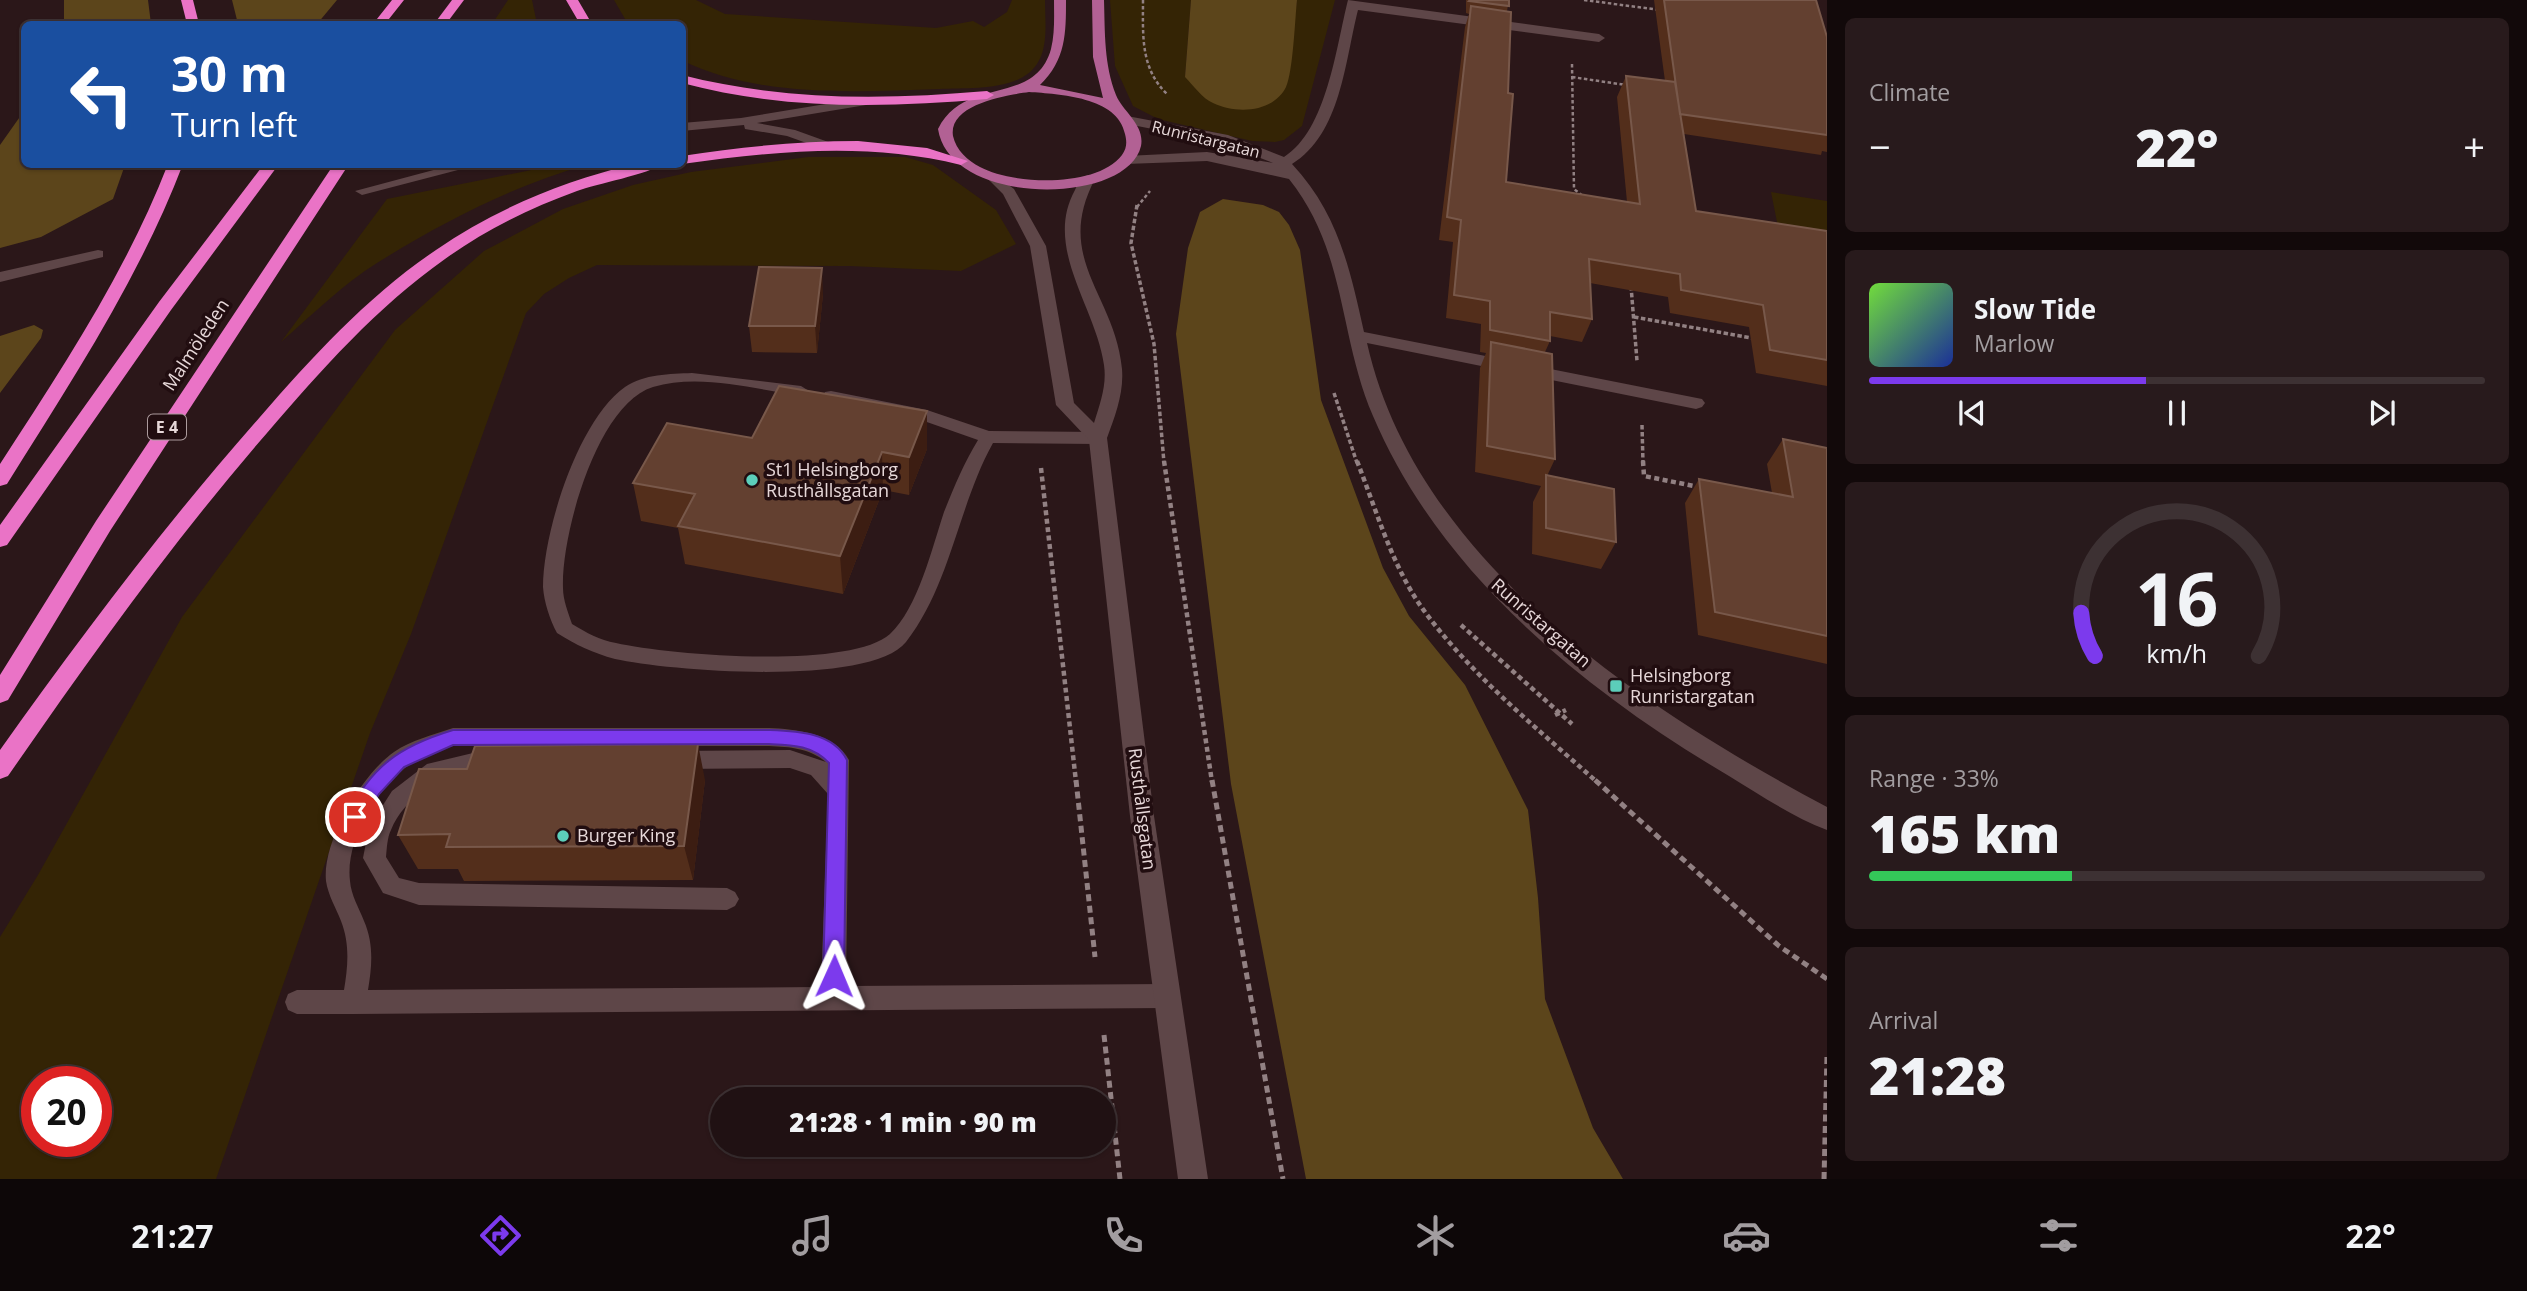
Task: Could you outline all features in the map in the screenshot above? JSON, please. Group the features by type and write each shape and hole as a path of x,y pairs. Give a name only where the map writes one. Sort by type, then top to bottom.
{"highway":[{"path":"187,0 192,21"},
{"path":"381,21 398,0"},
{"path":"442,21 458,0"},
{"path":"572,0 584,21"},
{"path":"686,80 786,99 862,102 987,95"},
{"path":"686,160 826,146 895,148 961,161"},
{"path":"0,479 120,288 162,204 175,168"},
{"path":"0,540 165,306 269,168"},
{"name":"Malmöleden","path":"0,694 103,526 339,168"},
{"path":"0,769 135,579 237,454 324,357 368,313 442,253 498,219 608,176 639,168"}],"main road":[{"path":"1029,88 1049,70 1058,53 1060,0"},
{"path":"1098,0 1100,66 1107,95 1122,115 1134,133 1134,147 1126,160 1111,171 1088,180 1041,185 993,177 961,161 947,144 945,127 960,109 987,95 1029,88 1075,93 1095,99 1122,115"}],"street":[{"name":"Runristargatan","path":"1126,160 1180,156 1278,167 1297,155 1324,120 1353,3 1599,38"},
{"name":"Runristargatan","path":"1122,115 1246,146 1300,182 1318,202 1338,246 1356,336 1367,375 1395,444 1414,479 1486,575 1572,652 1670,725 1772,791 1827,819"},
{"path":"993,177 1009,192 1038,246 1065,405 1098,438"},
{"name":"Rusthållsgatan","path":"1088,180 1073,204 1070,233 1113,365 1112,398 1098,438 1167,996 1193,1179"},
{"path":"1356,336 1696,403"}],"lane":[{"path":"686,127 862,102"},
{"path":"711,125 768,128 826,146"},
{"path":"362,191 458,168"},
{"path":"0,277 98,254"},
{"path":"988,437 967,472 939,560 919,603 895,642 853,659 721,664 646,657 605,648 592,645 564,628 553,589 559,536 600,421 632,389 673,378 748,384 858,400 927,416 988,437 1098,438"},
{"path":"354,1002 360,965 359,939 338,882 340,853 373,788 397,761 428,745 453,737 797,738 824,747 838,760 833,1000"},
{"path":"648,761 790,759 819,769 839,791"},
{"path":"514,761 473,762 435,769 400,798 380,827 374,858 391,886 419,894 727,899"},
{"path":"297,1002 1167,996"}],"path":[{"path":"1143,0 1147,70 1157,87 1176,100"},
{"path":"1584,0 1665,10"},
{"path":"1572,35 1574,189 1588,199"},
{"path":"1572,77 1639,87"},
{"path":"1154,189 1140,199 1130,232 1155,362 1162,448 1212,780 1283,1179"},
{"path":"1631,279 1644,476 1710,489"},
{"path":"1633,317 1762,340"},
{"path":"1113,365 1155,362"},
{"path":"1331,382 1346,434 1396,561 1425,612 1520,713 1779,946 1827,979"},
{"path":"1037,437 1049,519 1120,1179"},
{"path":"1461,625 1572,724"},
{"path":"1824,1179 1827,1056"}],"shaded area":[{"path":"64,0 148,0 151,21 64,21"},
{"path":"232,0 337,0 320,21 237,21"},
{"path":"508,0 532,0 536,21 494,21"},
{"path":"614,0 696,0 725,14 936,28 973,21 984,27 1007,12 1012,0 1045,0 1044,43 1038,62 1023,77 1004,84 982,87 841,91 776,87 713,73 686,62 686,21 626,21"},
{"path":"1110,0 1191,0 1185,77 1286,86 1297,0 1335,0 1302,126 1284,140 1252,141 1158,119 1133,106 1115,66"},
{"path":"1191,0 1297,0 1290,70 1286,87 1280,96 1263,106 1243,110 1222,107 1198,92 1185,77"},
{"path":"21,115 21,168 124,168 113,199 41,237 0,248 0,145"},
{"path":"808,157 905,157 933,165 996,210 1016,244 961,271 850,266 597,265 544,294 526,313 411,634 370,733 216,1179 0,1179 0,937 38,875 182,617 395,330 484,251 563,209 633,185 691,172"},
{"path":"541,168 577,168 505,194 401,248 352,281 281,342 387,199"},
{"path":"1771,192 1827,201 1827,235 1778,227"},
{"path":"1223,199 1263,205 1279,212 1289,225 1300,250 1321,400 1383,568 1409,616 1465,685 1528,810 1545,999 1593,1128 1623,1179 1306,1179 1231,784 1176,334 1188,248 1200,212"},
{"path":"34,325 43,330 41,338 0,393 0,336"}],"building":[{"path":"1509,0 1509,6 1469,1"},
{"path":"1664,0 1816,0 1827,37 1827,135 1680,114"},
{"path":"1471,6 1511,12 1508,93 1513,94 1506,182 1640,204 1626,76 1675,82 1696,211 1827,231 1827,360 1770,350 1763,305 1681,290 1680,274 1589,259 1592,319 1550,312 1550,341 1490,330 1490,301 1454,295 1461,220 1447,217"},
{"path":"759,267 822,268 815,326 749,326"},
{"path":"1491,342 1552,354 1555,459 1487,446"},
{"path":"779,386 927,411 909,457 882,452 840,556 678,526 695,494 633,483 667,423 752,438"},
{"path":"1783,439 1827,448 1827,636 1715,612 1699,479 1793,497"},
{"path":"1546,475 1614,489 1616,542 1546,528"},
{"path":"698,744 684,846 446,847 450,834 398,835 419,769 467,769 475,746"}],"place":[{"name":"St1 Helsingborg Rusthållsgatan","path":"752,480"},
{"name":"Helsingborg Runristargatan","path":"1616,686"},
{"name":"Burger King","path":"563,836"}],"route":[{"path":"355,817 373,788 397,761 428,745 453,737 797,738 824,747 838,760 834,976"}]}
